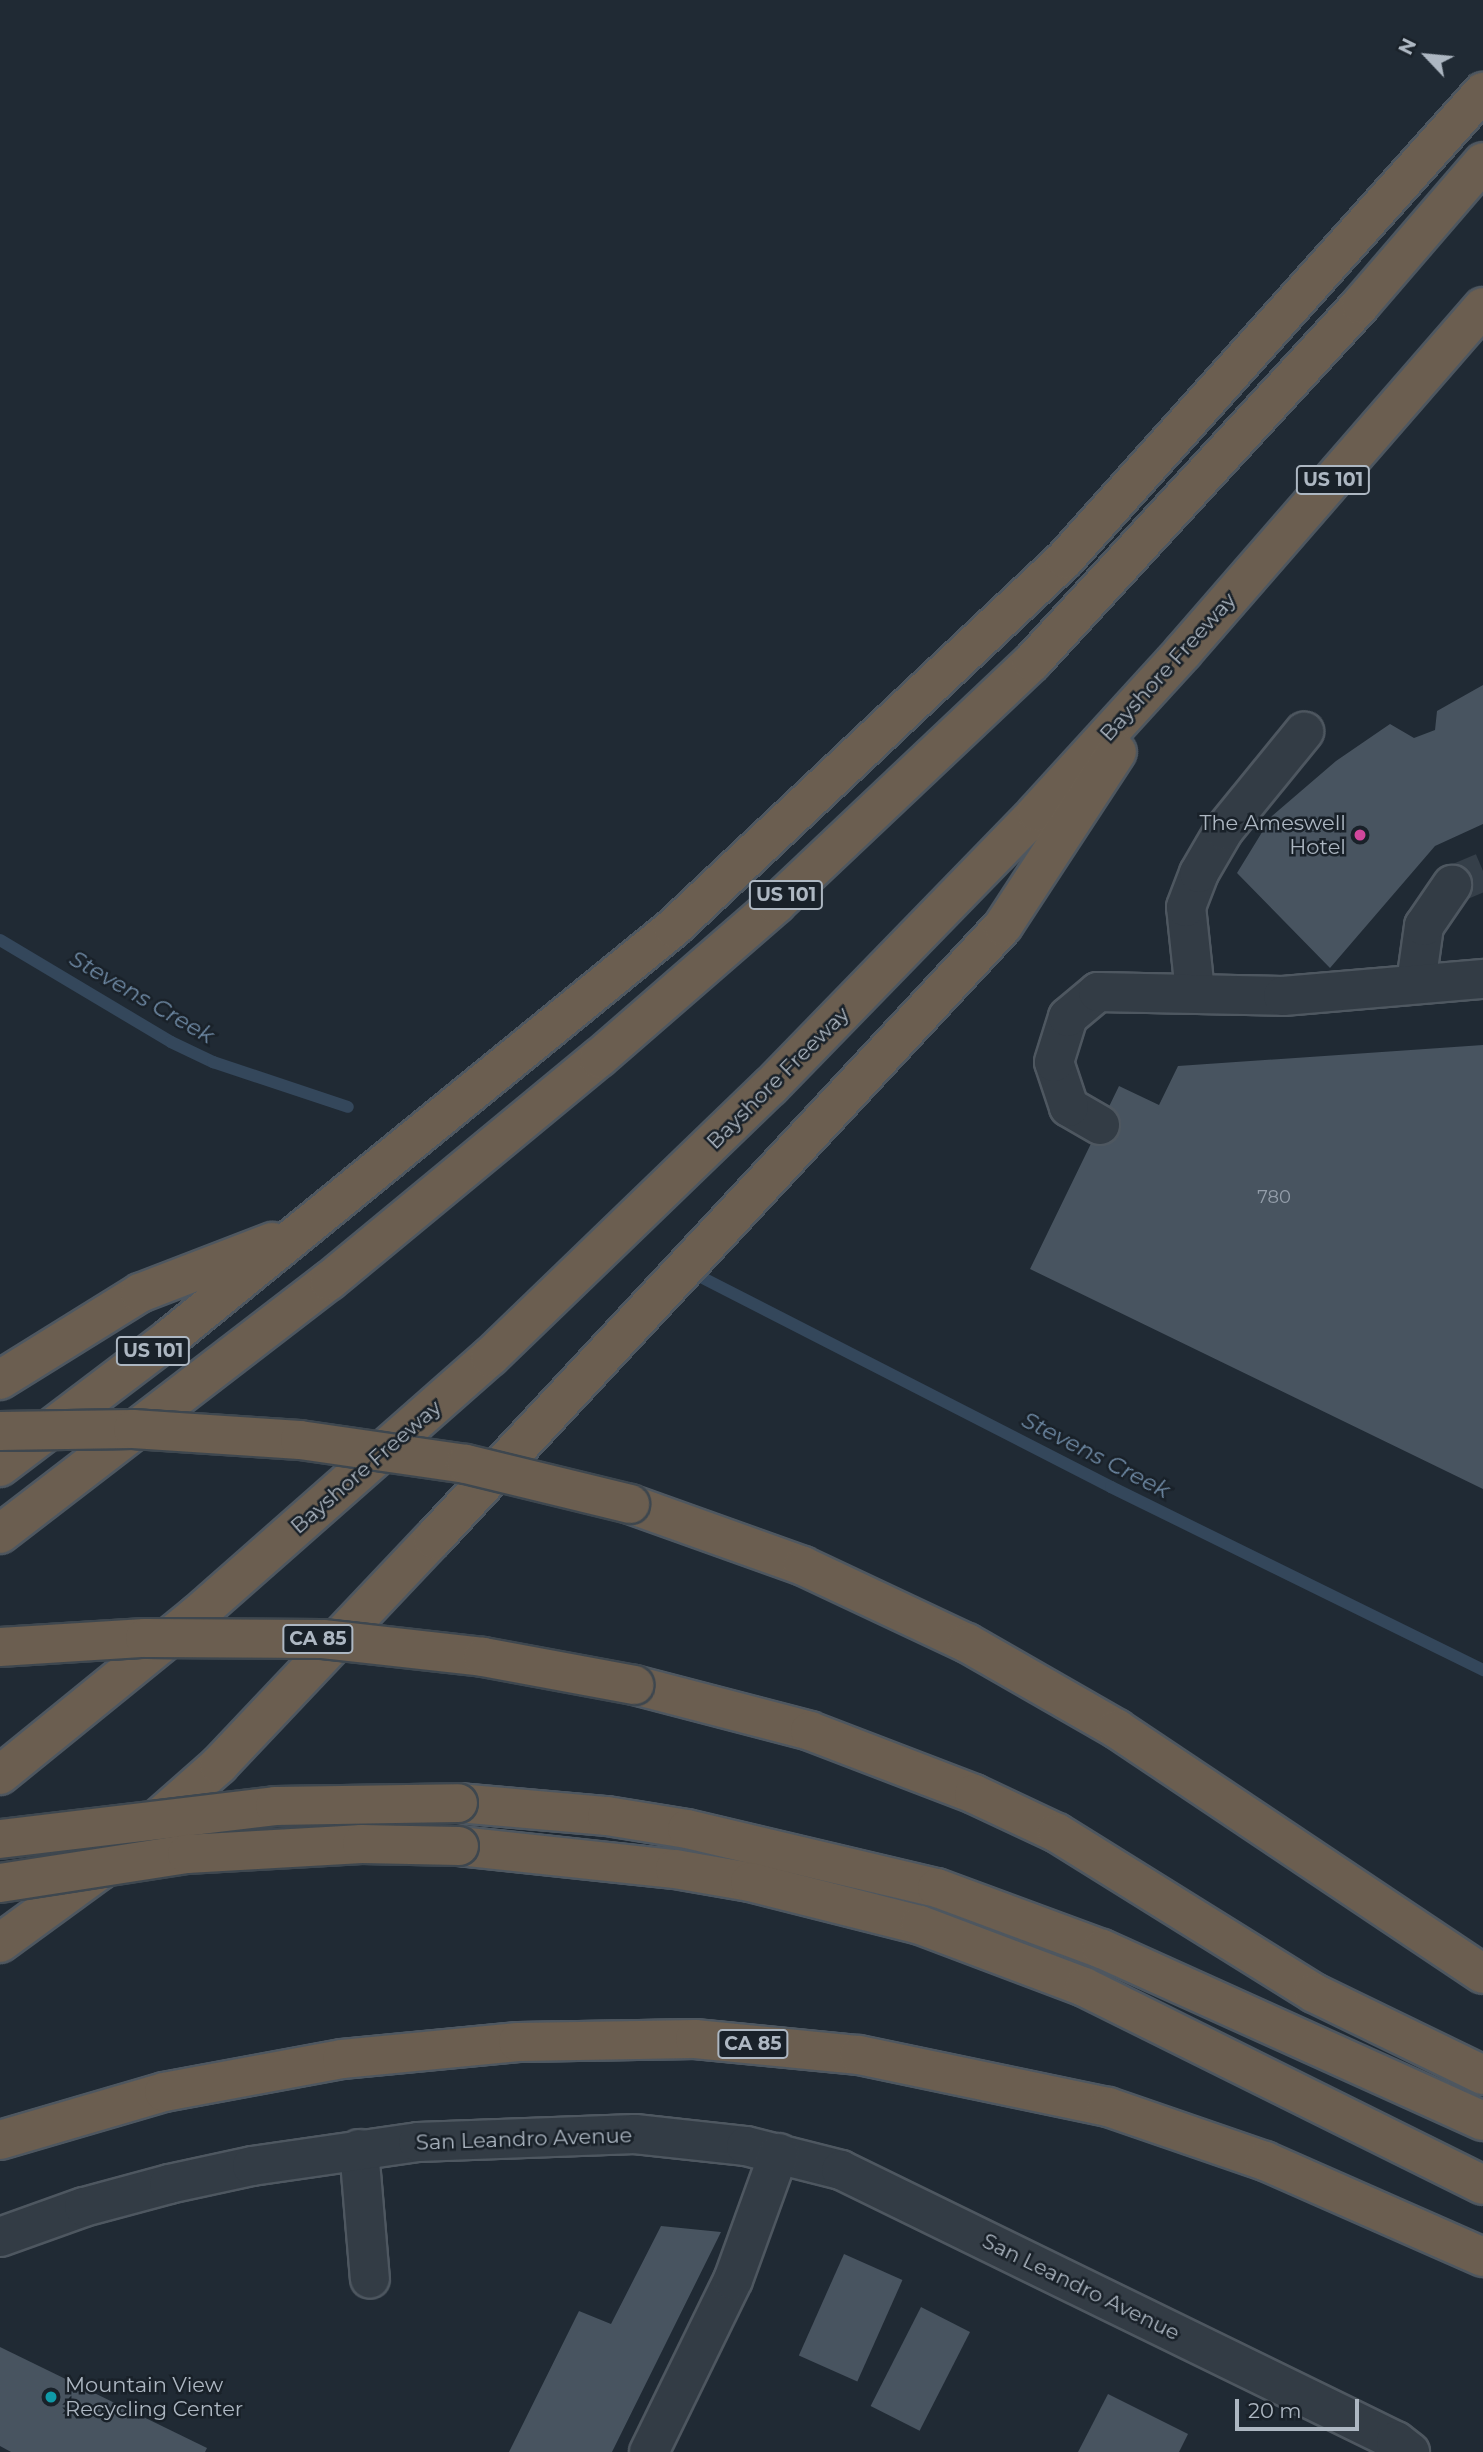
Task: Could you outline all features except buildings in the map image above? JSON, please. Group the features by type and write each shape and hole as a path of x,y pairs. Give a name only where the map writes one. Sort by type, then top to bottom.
{"highway":[{"path":"1412,172 1483,75"},
{"name":"US 101","path":"0,1467 303,1229 673,928 1065,559 1483,92"},
{"name":"US 101","path":"0,1534 329,1281 599,1058 776,904 1032,662 1361,304 1483,162"},
{"name":"Bayshore Freeway","path":"0,1775 197,1615 529,1320 907,948 1183,652 1483,307"},
{"path":"0,1943 100,1870 219,1765 1003,926 1183,652"},
{"path":"0,1380 140,1293 303,1229"},
{"path":"0,1431 147,1429 300,1440 466,1464 630,1504 803,1566 967,1643 1117,1729 1483,1974"},
{"name":"CA 85","path":"0,1647 145,1638 323,1639 483,1657 634,1685 810,1731 998,1805 1057,1833 1314,1993 1483,2075"},
{"path":"0,1839 275,1805 458,1803 607,1816 687,1829 937,1888 1113,1954 1483,2121"},
{"path":"0,1883 187,1854 350,1845 459,1846 675,1868 750,1882 920,1924 1095,1992 1483,2185"},
{"name":"CA 85","path":"0,2140 164,2092 342,2059 597,2038 736,2043 883,2059 1108,2107 1278,2166 1483,2257"}],"street":[{"path":"1195,992 1186,907 1199,873 1224,830 1304,732"},
{"path":"1416,983 1424,926 1452,885"},
{"path":"1100,1125 1069,1107 1054,1062 1068,1017 1098,992 1283,996 1368,992 1416,983 1483,979"},
{"name":"San Leandro Avenue","path":"0,2237 84,2207 169,2184 359,2149 501,2137 623,2134 779,2152 841,2170 1396,2441 1410,2452"},
{"path":"359,2149 370,2279"},
{"path":"649,2452 733,2280 779,2152"}],"waterway":[{"name":"Stevens Creek","path":"0,940 171,1042 213,1062 348,1107"},
{"name":"Stevens Creek","path":"693,1273 1111,1487 1483,1670"}],"tunnel":[{"path":"1452,885 1483,872"}],"place":[{"name":"The Ameswell Hotel","path":"1360,835"},
{"name":"Mountain View Recycling Center","path":"51,2397"}]}
